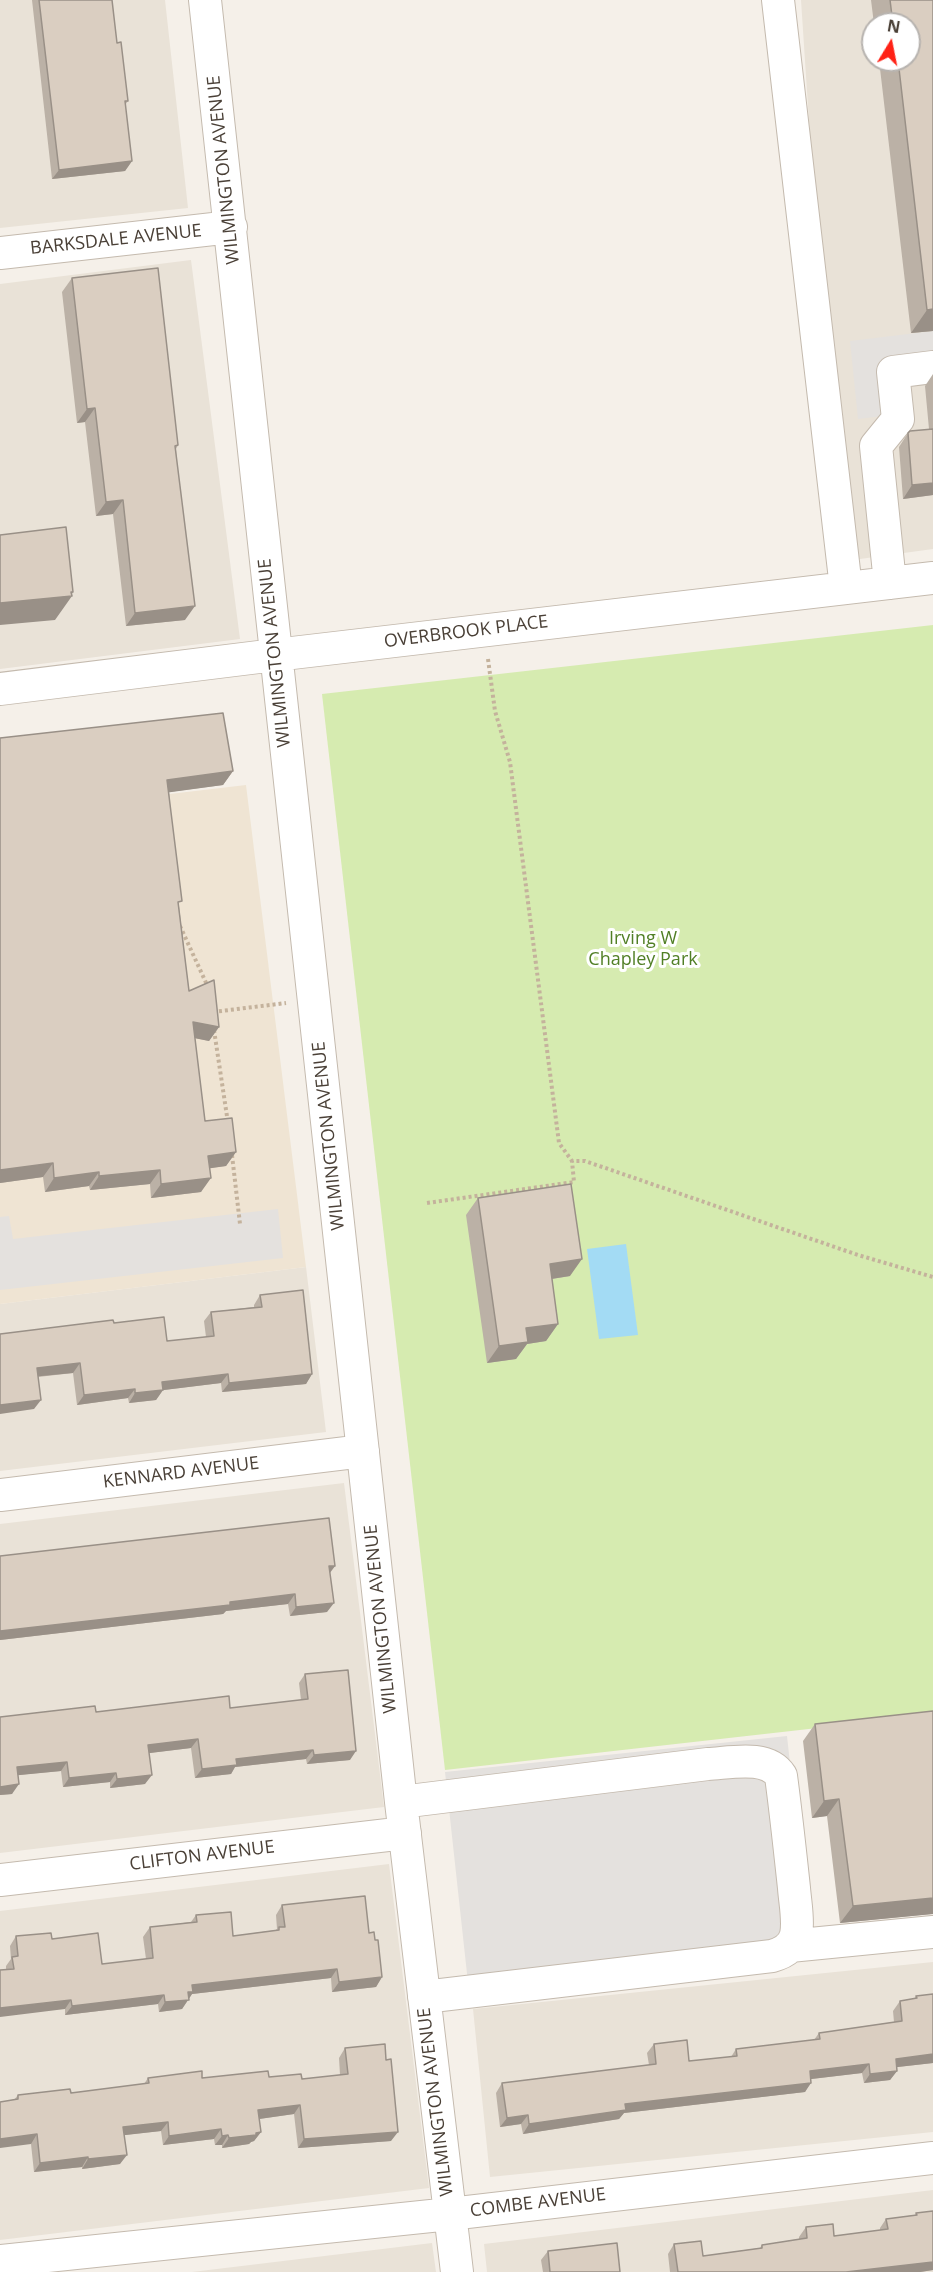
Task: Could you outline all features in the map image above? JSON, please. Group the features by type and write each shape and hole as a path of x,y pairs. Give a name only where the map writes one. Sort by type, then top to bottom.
{"street":[{"name":"WILMINGTON AVENUE","path":"205,0 401,1802 457,2272"},
{"path":"778,0 846,588"},
{"name":"BARKSDALE AVENUE","path":"0,252 231,227"},
{"path":"890,583 876,446 898,419 893,372 933,367"},
{"name":"OVERBROOK PLACE","path":"0,689 933,578"},
{"name":"KENNARD AVENUE","path":"0,1495 363,1451"},
{"path":"401,1802 708,1764 756,1762 769,1765 781,1776 788,1828 796,1905 796,1935 790,1946 781,1953 772,1956 424,1997"},
{"name":"CLIFTON AVENUE","path":"0,1880 405,1833"},
{"path":"790,1946 933,1932"},
{"name":"COMBE AVENUE","path":"0,2261 450,2214 933,2158"}],"path":[{"path":"427,1203 574,1182 572,1161 560,1143 510,762 495,711 484,630"},
{"path":"178,920 210,989"},
{"path":"228,1125 212,1012 314,1000"},
{"path":"231,1146 240,1224"},
{"path":"572,1161 585,1161 858,1255 933,1277"}],"shaded area":[{"path":"0,0 165,0 188,208 0,228"},
{"path":"801,0 933,0 933,549 838,562"},
{"path":"191,260 240,639 0,669 0,284"},
{"path":"933,331 933,357 878,363 883,416 858,419 850,341"},
{"path":"246,785 306,1267 0,1304 0,814"},
{"path":"278,1209 283,1258 0,1290 0,1217 9,1216 13,1239"},
{"path":"306,1267 326,1432 0,1471 0,1304"},
{"path":"344,1483 384,1807 0,1853 0,1524"},
{"path":"787,1736 811,1955 469,1992 445,1772"},
{"path":"389,1864 429,2188 0,2240 0,1911"},
{"path":"933,1962 933,2132 490,2177 473,2009"},
{"path":"933,2190 933,2272 487,2272 484,2244"},
{"path":"432,2243 436,2272 192,2272"}],"green space":[{"name":"Irving W Chapley Park","path":"933,625 933,1715 445,1770 322,694"}],"water":[{"path":"626,1244 638,1335 599,1339 587,1249"}],"building":[{"path":"39,0 112,0 117,43 121,42 132,161 59,170"},
{"path":"890,0 933,0 933,309 927,310 899,72 921,72 921,12 892,12"},
{"path":"158,268 178,445 175,446 195,606 135,613 123,500 106,502 95,408 87,409 72,278"},
{"path":"933,429 933,483 912,485 908,433"},
{"path":"66,527 72,596 0,603 0,535"},
{"path":"223,713 233,771 167,780 182,901 178,902 189,991 214,980 219,1027 193,1022 205,1121 232,1118 236,1152 208,1156 211,1178 161,1184 160,1170 99,1176 99,1172 54,1178 53,1163 0,1170 0,738"},
{"path":"571,1184 582,1259 550,1264 558,1324 526,1328 528,1342 499,1346 478,1198"},
{"path":"303,1290 312,1374 229,1383 228,1374 162,1382 163,1390 135,1393 135,1389 84,1395 80,1363 37,1368 41,1400 0,1405 0,1334 113,1320 114,1323 164,1317 167,1341 214,1336 211,1312 262,1307 260,1295"},
{"path":"329,1518 335,1566 329,1566 334,1603 296,1607 295,1594 230,1602 230,1605 0,1631 0,1556"},
{"path":"348,1670 356,1751 314,1755 313,1750 236,1759 237,1765 202,1769 198,1739 148,1745 152,1775 117,1779 116,1773 69,1778 67,1762 17,1767 19,1784 0,1787 0,1717 95,1706 96,1712 229,1696 230,1708 308,1699 305,1674"},
{"path":"933,1711 933,1898 853,1906 839,1799 824,1801 815,1724"},
{"path":"365,1896 369,1933 374,1932 375,1940 378,1940 382,1977 339,1982 337,1969 192,1985 193,1992 188,1992 189,2000 165,2002 164,1995 72,2006 71,2000 0,2008 0,1970 14,1969 12,1957 18,1956 16,1936 51,1933 52,1939 98,1933 102,1964 153,1958 150,1927 197,1922 196,1915 231,1912 233,1936 279,1930 279,1927 285,1927 282,1905"},
{"path":"933,1994 933,2054 896,2059 897,2071 870,2074 869,2064 810,2071 811,2083 625,2104 626,2110 529,2124 528,2115 507,2118 502,2083 656,2064 654,2044 687,2040 689,2061 737,2056 736,2049 820,2039 819,2033 902,2021 900,2001"},
{"path":"385,2044 386,2060 391,2059 398,2132 304,2139 300,2105 258,2110 261,2132 256,2135 229,2138 228,2135 222,2136 221,2129 169,2136 168,2122 123,2127 127,2155 40,2163 37,2134 0,2139 0,2102 18,2099 18,2095 70,2089 71,2093 149,2083 148,2078 202,2071 202,2078 268,2071 269,2077 301,2074 302,2079 348,2074 345,2048"},
{"path":"933,2211 933,2262 846,2272 678,2272 674,2244 701,2241 703,2256 762,2248 762,2245 807,2238 806,2227 833,2224 834,2236 888,2229 886,2219"},
{"path":"617,2243 620,2272 550,2272 548,2251"}]}
